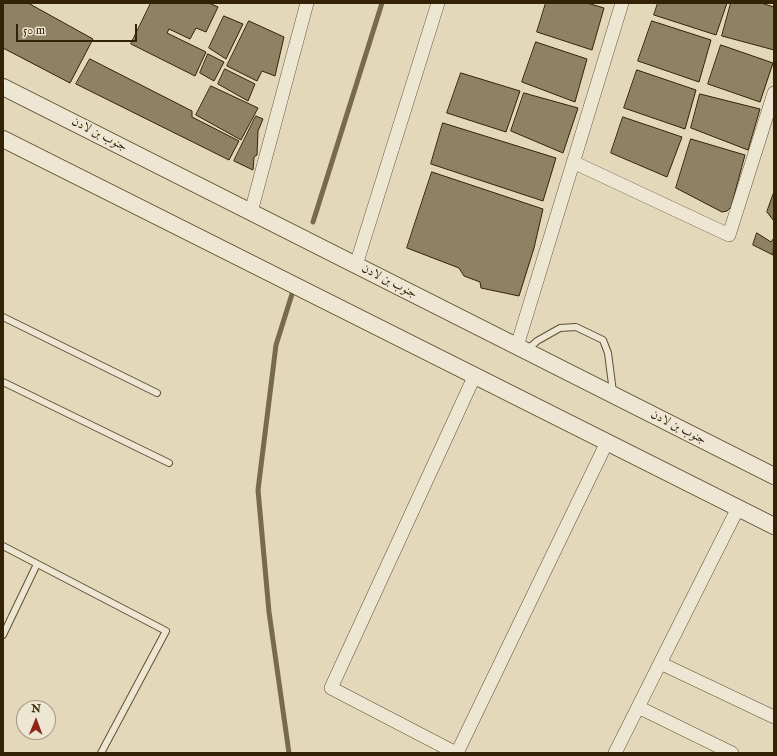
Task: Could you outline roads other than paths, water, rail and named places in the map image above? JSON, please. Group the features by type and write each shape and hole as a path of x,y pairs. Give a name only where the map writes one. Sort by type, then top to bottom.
{"street":[{"path":"251,212 307,3"},
{"path":"356,265 438,3"},
{"path":"521,349 573,162 622,3"},
{"name":"جنوب بن لادن","path":"3,87 774,476"},
{"path":"573,162 729,235 774,92"},
{"path":"3,138 774,526"},
{"path":"474,375 331,688 456,753 607,442"},
{"path":"615,753 738,508"},
{"path":"660,663 774,716"},
{"path":"638,707 732,753"}],"lane":[{"path":"3,317 157,392"},
{"path":"521,349 560,328 576,327 603,340 608,353 614,395"},
{"path":"3,382 169,463"},
{"path":"3,546 166,631 101,753"},
{"path":"3,635 37,564"}],"waterway":[{"path":"313,222 382,3"},
{"path":"289,753 269,612 258,490 276,345 292,294"}]}
